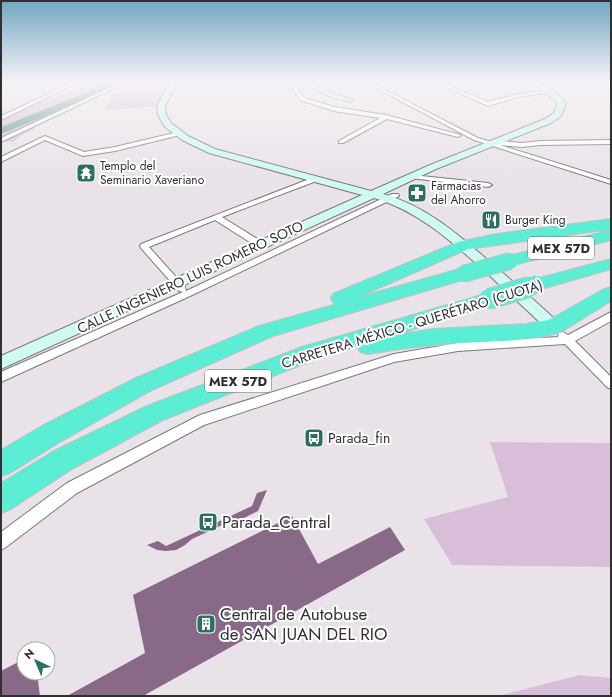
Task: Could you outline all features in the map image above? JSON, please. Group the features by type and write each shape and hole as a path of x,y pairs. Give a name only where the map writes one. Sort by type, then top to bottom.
{"highway":[{"path":"266,331 464,245 497,239 611,224"},
{"name":"MEX 57D","path":"1,464 52,434 144,384 266,331 463,274 611,235"},
{"name":"CARRETERA MÉXICO - QUERÉTARO (CUOTA)","path":"1,499 63,460 155,413 309,354 489,298 611,264"},
{"path":"309,354 434,337 526,331 561,334 611,293"}],"street":[{"path":"1,140 55,115"},
{"path":"162,115 168,125 178,134 212,151 315,180 375,193"},
{"path":"171,115 175,123 192,136 217,147 392,198 422,214 464,245 561,334 611,384"},
{"path":"370,115 386,117 492,143 611,182"},
{"path":"429,115 476,139"},
{"name":"CALLE INGENIERO LUIS ROMERO SOTO","path":"1,363 178,284 259,244 433,167 521,133 548,121 557,115"},
{"path":"341,142 386,117"},
{"path":"521,133 537,142"},
{"path":"1,160 45,138 83,154 115,149 178,134"},
{"path":"509,137 537,142 611,142"},
{"path":"492,143 522,145 537,142"},
{"path":"412,177 488,185"},
{"path":"603,179 611,178"},
{"path":"187,294 144,246 315,180"},
{"path":"1,377 187,294 392,198"},
{"path":"216,217 259,244"},
{"path":"1,542 72,488 200,421 394,358 458,347 561,334 611,316"}],"shaded area":[{"path":"12,115 59,115 30,126 35,130 25,133 13,142 1,141 1,119"},
{"path":"490,442 611,443 611,567 452,565 424,519 508,497"},
{"path":"580,675 611,678 611,696 498,696"}],"building":[{"path":"267,490 258,511 242,519 231,521 192,539 176,550 157,550 147,545 158,541 166,546 252,506 257,493"},
{"name":"Central de Autobuse de SAN JUAN DEL RIO","path":"292,516 318,564 390,527 405,550 143,696 67,696 145,653 133,595"},
{"path":"16,663 16,681 38,681 40,696 1,696 1,671"}],"waterway":[{"path":"1,131 41,115"}],"place":[{"name":"Templo del Seminario Xaveriano","path":"86,173"},
{"name":"Farmacias del Ahorro","path":"417,193"},
{"name":"Burger King","path":"491,220"},
{"name":"Parada_fin","path":"314,438"},
{"name":"Parada_Central","path":"208,522"},
{"name":"Central de Autobuse de SAN JUAN DEL RIO","path":"206,624"}]}
